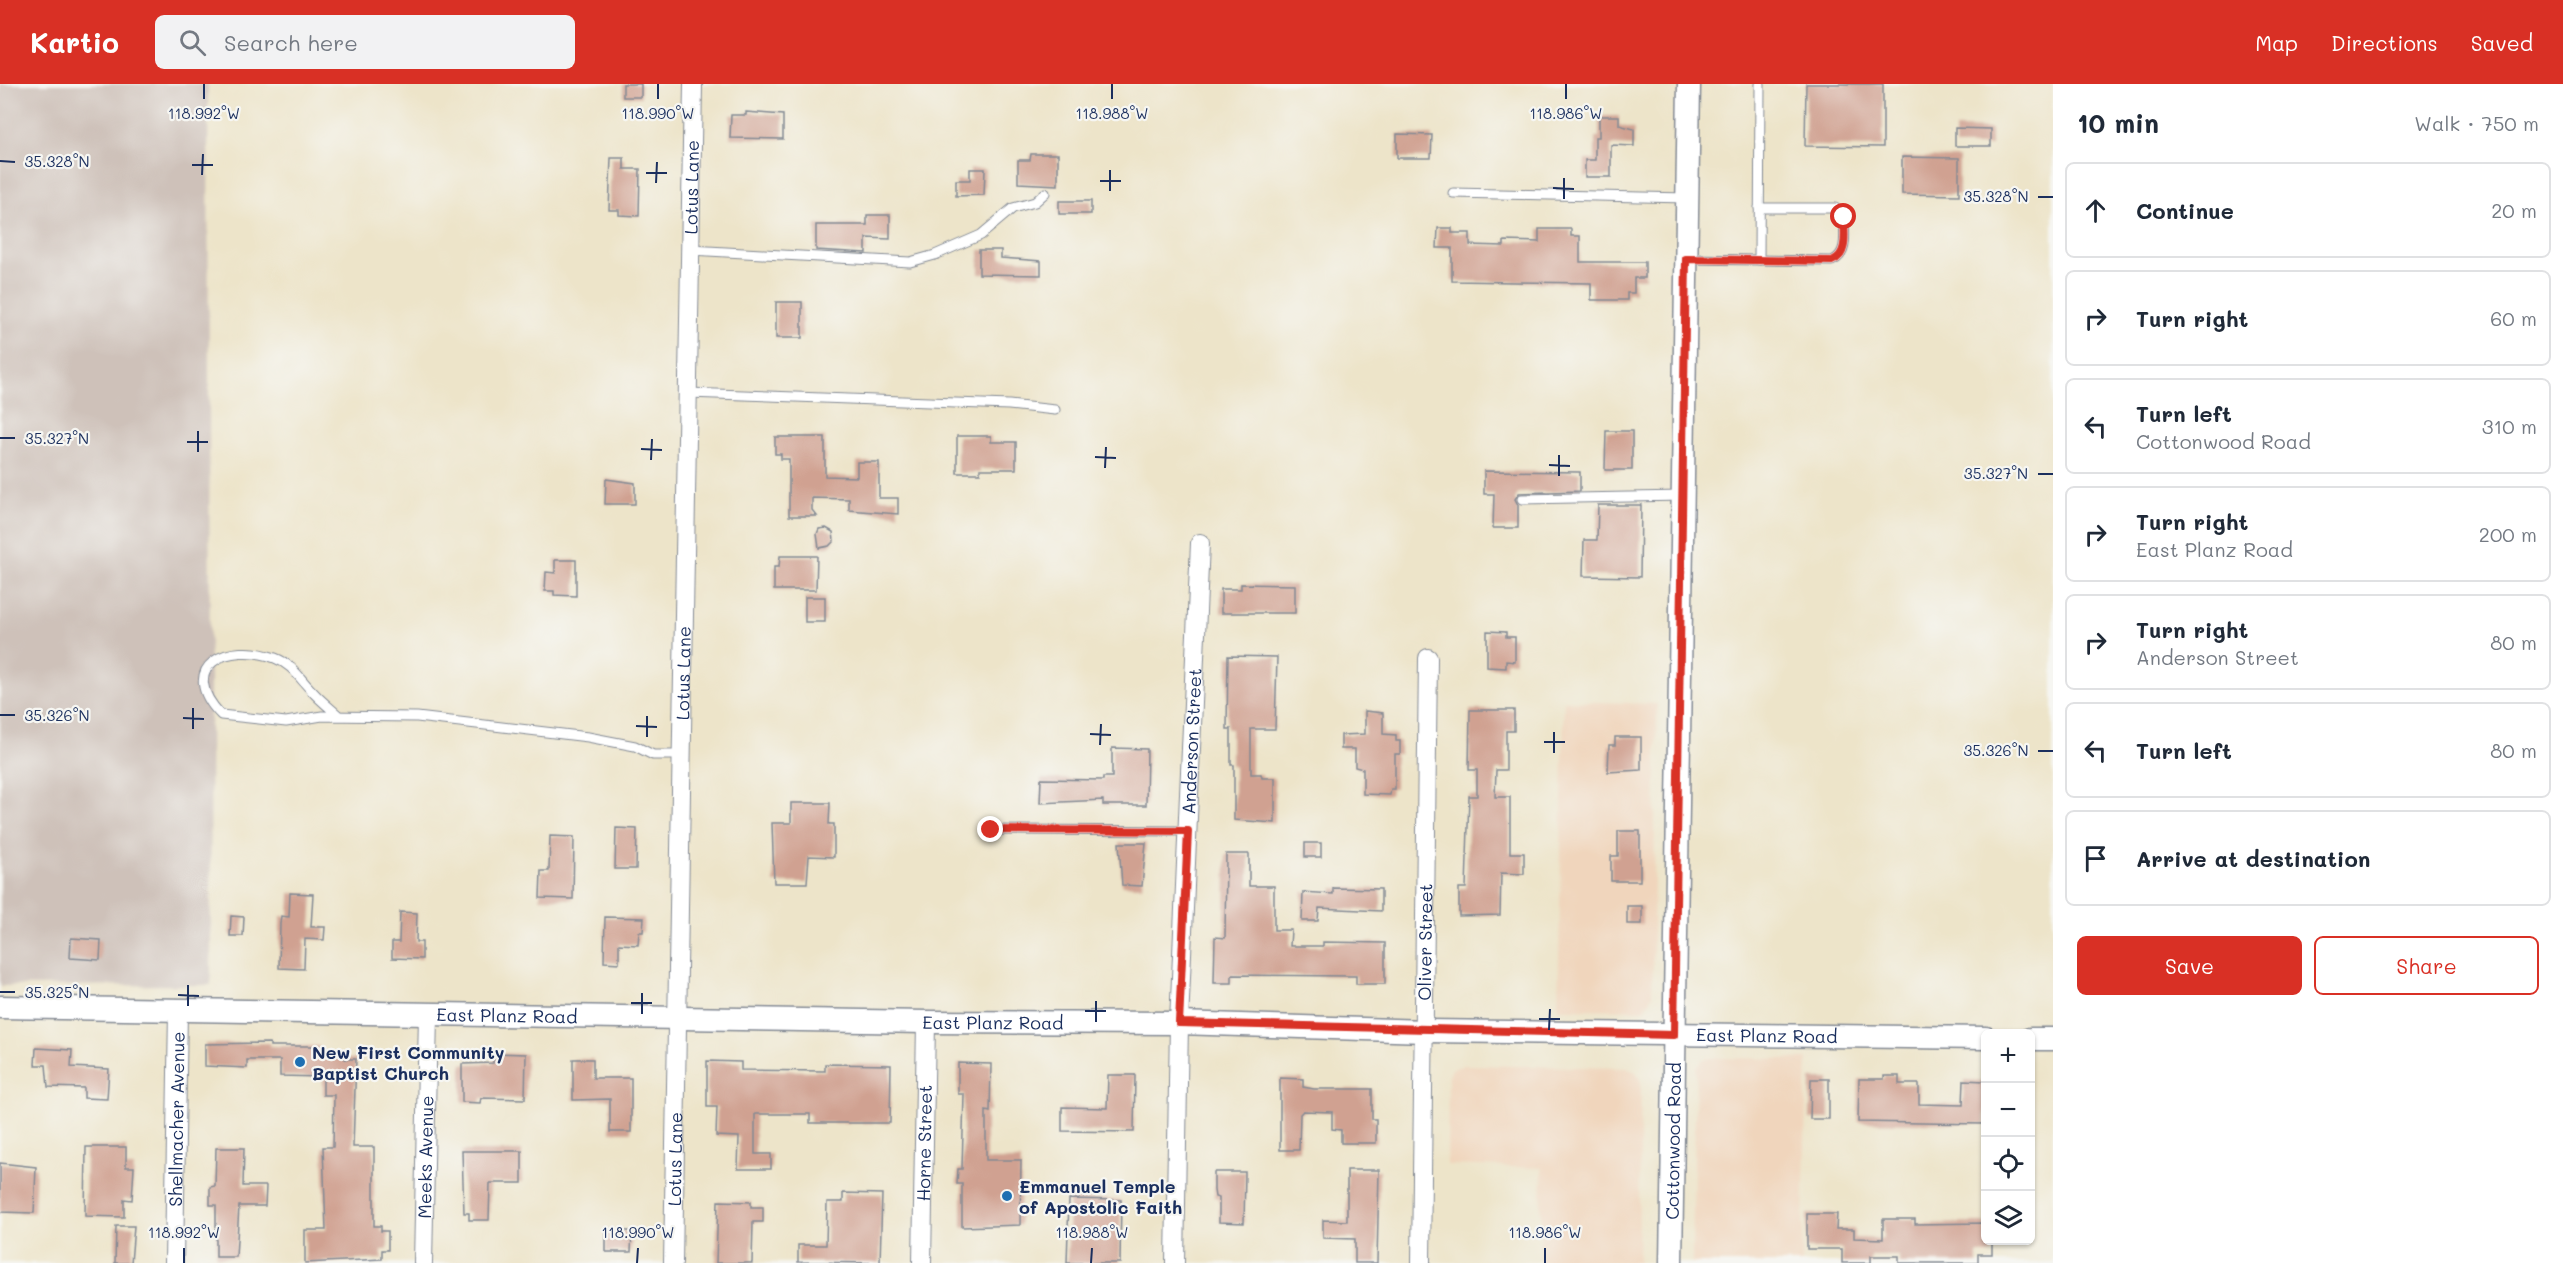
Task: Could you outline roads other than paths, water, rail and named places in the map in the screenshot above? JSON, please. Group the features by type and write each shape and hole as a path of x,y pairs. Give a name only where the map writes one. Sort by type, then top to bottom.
{"street":[{"name":"Lotus Lane","path":"673,1263 693,84"},
{"name":"Cottonwood Road","path":"1671,1263 1689,84"},
{"name":"Anderson Street","path":"1174,1263 1179,1023 1200,543"},
{"name":"Oliver Street","path":"1421,1263 1428,658"},
{"name":"East Planz Road","path":"0,1007 926,1022 1179,1023 1674,1035 1981,1038"},
{"name":"Shellmacher Avenue","path":"174,1263 178,1010"},
{"name":"Meeks Avenue","path":"423,1263 428,1014"},
{"name":"Horne Street","path":"922,1263 926,1022"},
{"path":"2035,1038 2053,1039"}],"lane":[{"path":"1759,260 1760,84"},
{"path":"690,250 910,262 935,255 981,235 1013,208 1035,202 1045,193"},
{"path":"1453,193 1687,198"},
{"path":"1686,259 1832,261 1840,258 1844,252 1844,217 1835,208 1760,208"},
{"path":"688,393 1009,405 1055,410"},
{"path":"1522,499 1683,496"},
{"path":"339,716 312,691 290,665 272,657 245,652 223,654 210,661 203,675 206,700 220,715 286,722 339,716 417,717 516,727 635,746 653,754 681,755"},
{"path":"991,830 1188,831"}],"place":[{"name":"New First Community Baptist Church","path":"300,1062"},
{"name":"Emmanuel Temple of Apostolic Faith","path":"1007,1196"}]}
